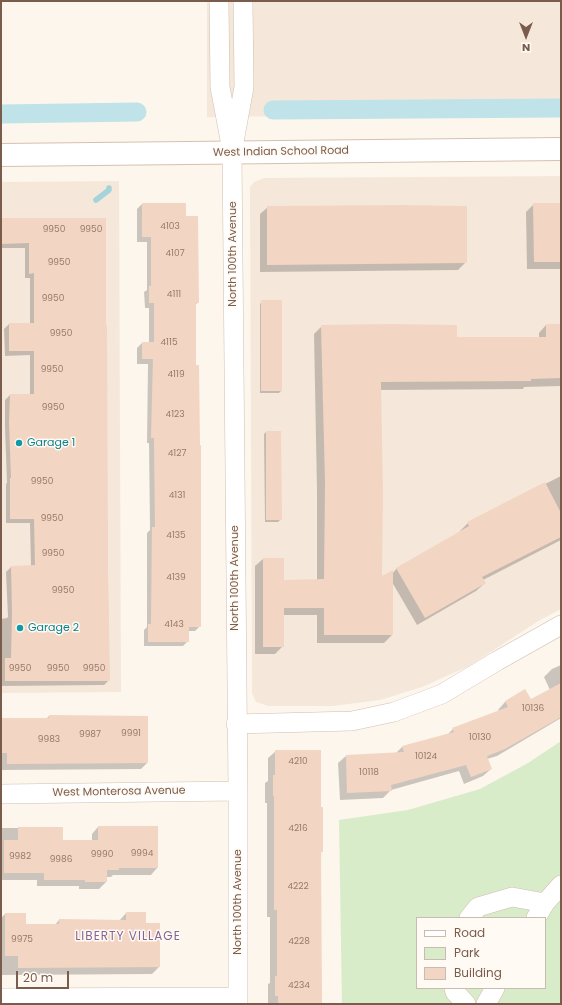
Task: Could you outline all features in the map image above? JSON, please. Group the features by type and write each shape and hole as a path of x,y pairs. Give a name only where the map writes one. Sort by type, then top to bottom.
{"main road":[{"name":"West Indian School Road","path":"1,155 561,149"}],"street":[{"path":"219,1 220,87 232,153"},
{"path":"232,153 244,87 243,1"},
{"name":"North 100th Avenue","path":"232,153 236,724 238,791 238,1000"},
{"path":"236,724 352,721 394,712 442,694 496,661 561,626"},
{"name":"West Monterosa Avenue","path":"1,794 238,791"},
{"path":"470,917 478,907 512,897 540,910 561,885"},
{"path":"454,989 455,992 466,1004"},
{"path":"486,1004 494,989"},
{"path":"1,998 238,1000"}],"shaded area":[{"path":"207,1 561,1 561,114 207,117"},
{"path":"561,176 561,609 540,620 469,666 422,687 380,700 333,706 268,706 256,702 252,693 250,187 254,182 265,178"},
{"path":"119,181 121,692 1,693 1,182"}],"green space":[{"path":"561,741 561,1004 342,1004 339,820 408,810 480,789 528,763"}],"building":[{"path":"142,203 186,203 186,216 198,216 199,303 196,303 196,365 199,365 201,445 201,627 189,627 189,642 148,642 148,624 151,624 152,527 155,527 154,438 151,438 153,359 142,359 142,342 154,342 154,303 149,303 149,286 151,286 151,237 142,237"},
{"path":"533,203 561,203 561,262 534,262"},
{"path":"267,206 467,206 467,263 267,265"},
{"path":"1,218 106,218 110,681 5,681 5,658 11,658 11,566 35,565 34,519 10,519 11,478 9,422 10,394 34,394 34,351 9,351 9,323 34,323 34,273 29,274 29,243 1,244"},
{"path":"261,300 282,300 282,391 261,391"},
{"path":"546,324 561,324 561,378 531,379 531,381 381,382 383,494 382,576 393,570 393,635 324,635 324,608 284,608 284,647 263,647 263,558 284,558 284,580 324,579 325,482 321,325 457,325 457,337 546,337"},
{"path":"266,431 281,431 282,520 266,520"},
{"path":"545,482 561,513 561,537 482,577 486,583 425,618 396,568 469,526 467,522"},
{"path":"561,683 561,717 505,749 487,756 492,769 471,777 466,765 391,785 392,791 347,793 346,755 404,752 402,746 454,732 452,728 508,707 505,701 525,689 531,699"},
{"path":"49,715 148,716 148,763 7,764 7,753 1,753 1,718 49,718"},
{"path":"275,750 321,750 321,807 323,807 323,852 321,852 322,1004 278,1004 278,996 275,996 275,976 277,976 277,910 274,910 273,775 275,775"},
{"path":"98,826 158,826 158,868 119,868 119,870 107,870 107,882 85,882 85,880 44,880 44,873 4,873 4,840 18,840 18,827 63,827 63,840 98,840"},
{"path":"126,912 146,912 146,923 160,923 160,967 18,968 18,956 5,956 5,913 26,913 26,924 59,924 59,919 126,920"}],"waterway":[{"path":"273,110 561,108"},
{"path":"1,114 137,112"},
{"path":"96,200 109,190 109,188"}],"place":[{"name":"Garage 1","path":"19,443"},
{"name":"Garage 2","path":"20,628"}],"district":[{"name":"LIBERTY VILLAGE","path":"128,937"}]}
